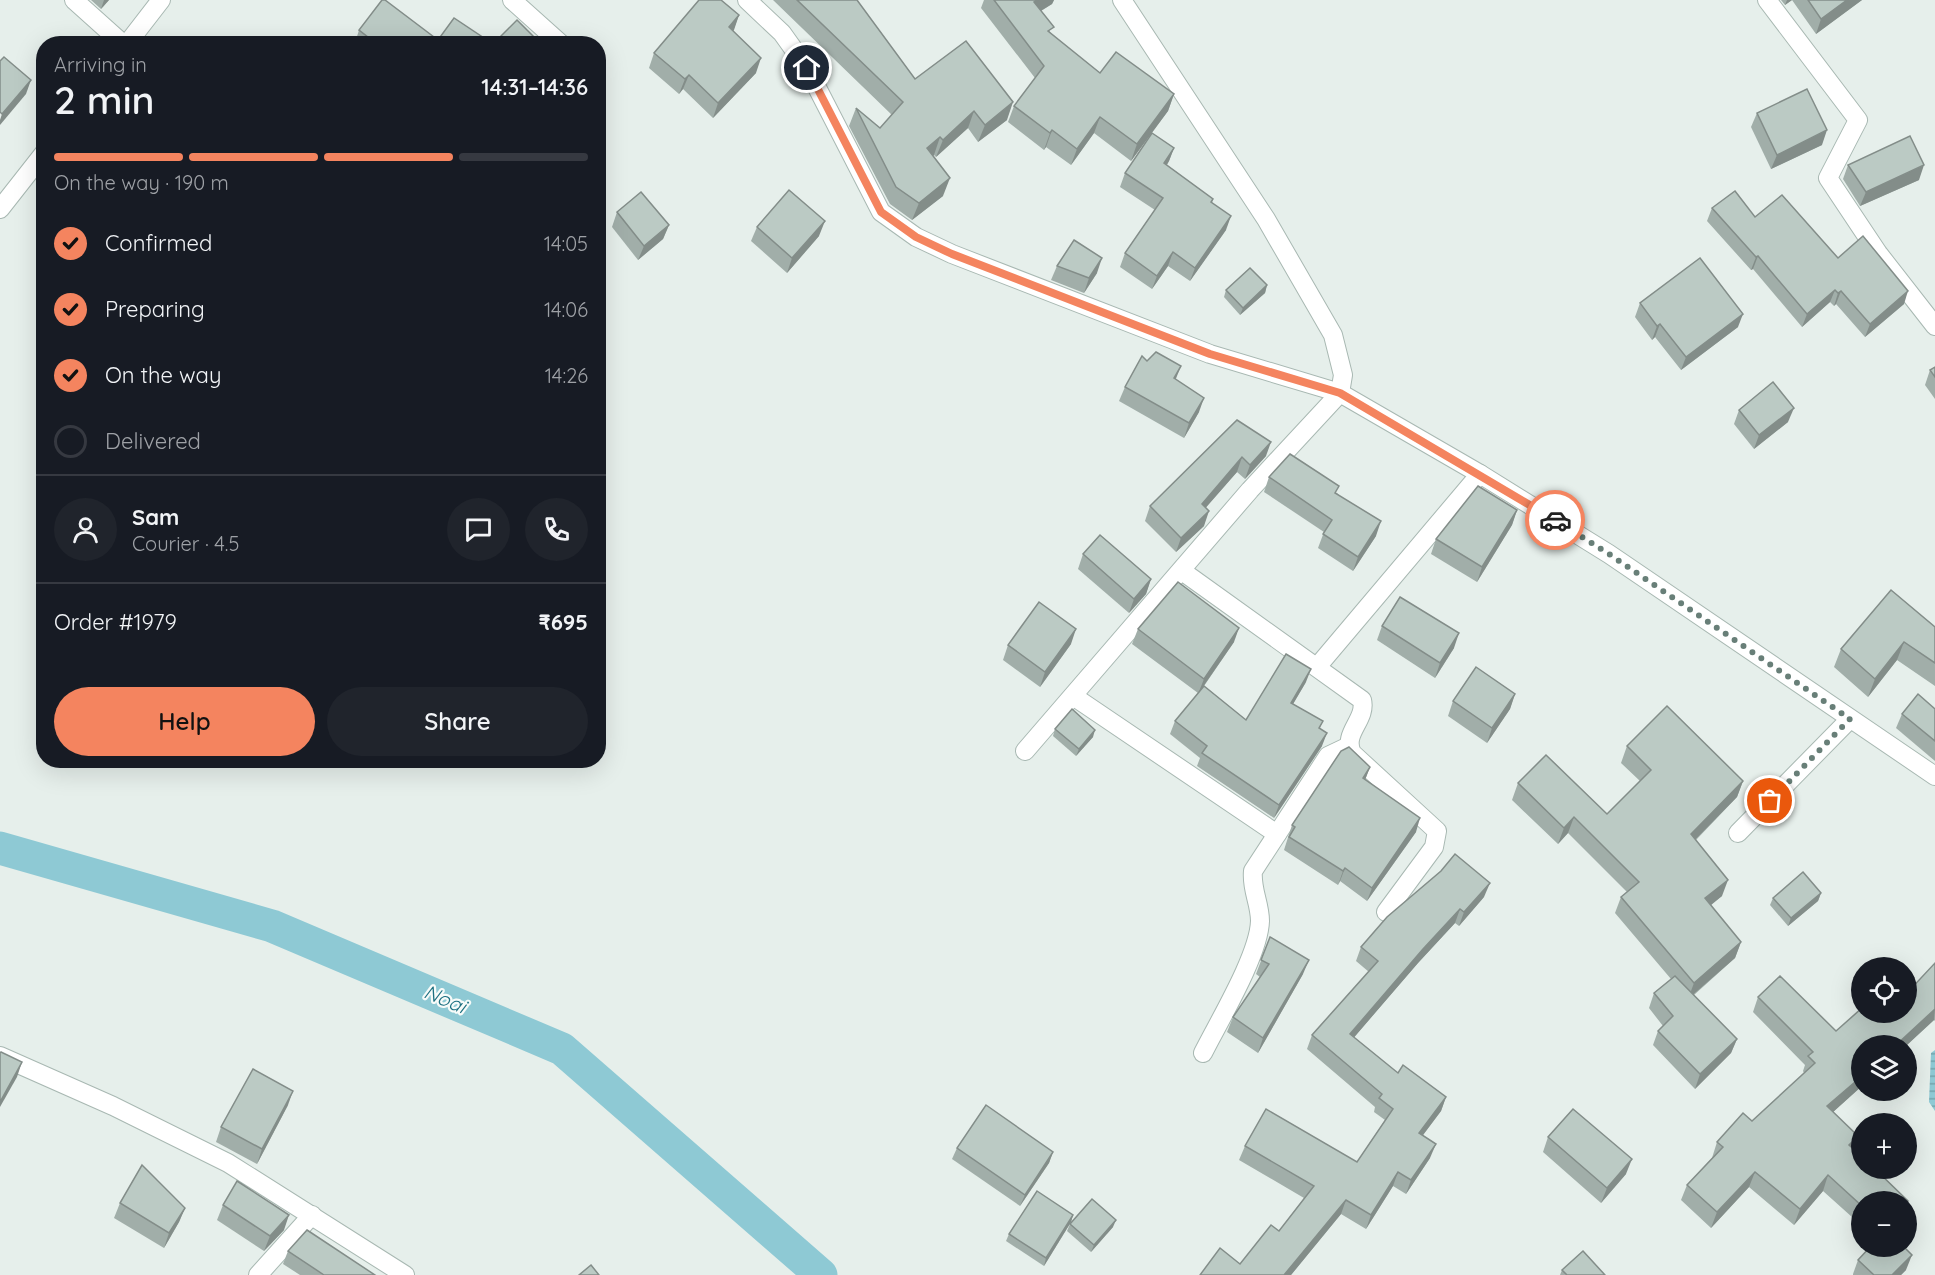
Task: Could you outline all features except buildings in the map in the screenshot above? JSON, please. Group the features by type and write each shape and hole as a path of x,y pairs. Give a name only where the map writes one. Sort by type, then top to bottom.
{"street":[{"path":"74,0 116,36"},
{"path":"132,36 161,0"},
{"path":"512,0 552,36"},
{"path":"747,0 782,33 807,68 881,212 916,237 952,254 1210,354 1340,393 1480,474 1609,554 1935,776"},
{"path":"1025,751 1250,490 1340,393 1343,375 1333,335 1266,219 1122,0"},
{"path":"1767,0 1858,120 1828,178 1878,253 1935,326"},
{"path":"0,208 36,163"},
{"path":"1317,667 1480,474"},
{"path":"1182,571 1362,700 1362,712 1349,738 1348,746 1352,753 1437,831 1434,847 1386,912"},
{"path":"1073,696 1277,834"},
{"path":"1738,833 1850,719"},
{"path":"1203,1053 1254,947 1260,922 1251,886 1253,871 1328,756 1348,746"},
{"path":"0,1056 113,1106 228,1163 405,1275"},
{"path":"258,1275 312,1215"}],"water":[{"path":"1935,1050 1935,1111 1929,1102 1931,1053"}],"waterway":[{"name":"Noai","path":"0,848 272,926 562,1049 821,1275"}],"way so far":[{"path":"1555,520 1609,554 1661,592 1850,719 1770,801"}],"route":[{"path":"807,68 881,212 916,237 952,254 1210,354 1340,393 1555,520"}]}
